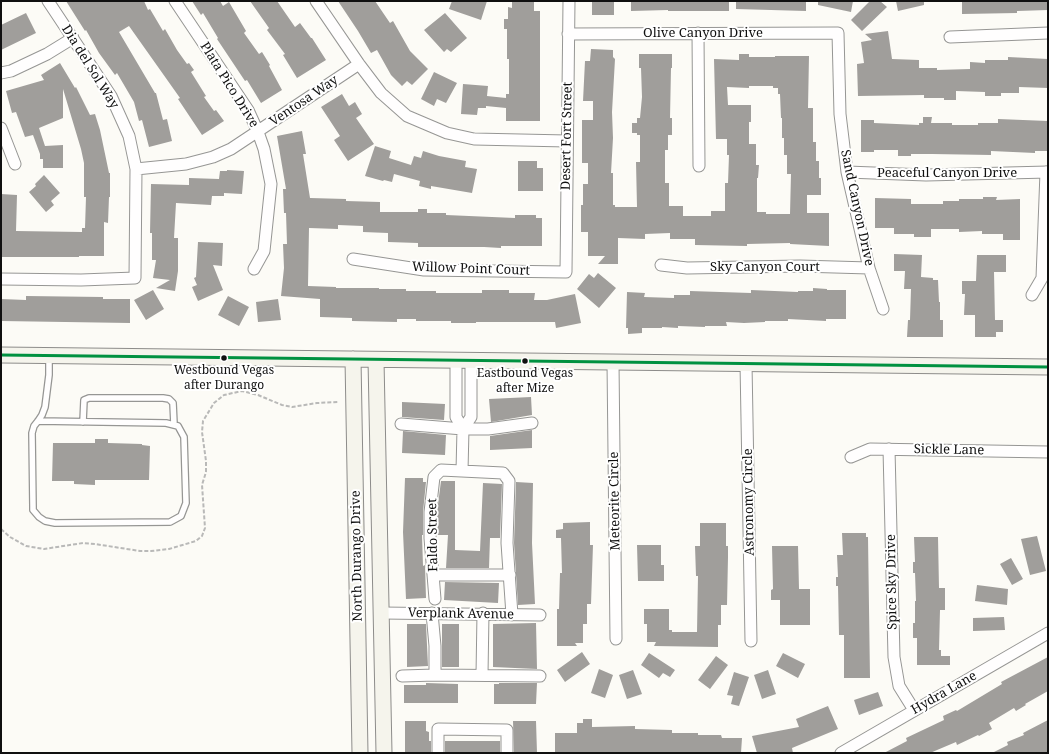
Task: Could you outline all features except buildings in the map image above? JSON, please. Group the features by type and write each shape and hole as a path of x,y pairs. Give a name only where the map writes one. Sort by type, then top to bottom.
{"main road":[{"path":"1,356 1048,367"},
{"name":"North Durango Drive","path":"353,359 360,753"},
{"name":"North Durango Drive","path":"376,360 384,753"}],"street":[{"name":"Dia del Sol Way","path":"1,279 81,280 136,278 136,169 129,136 111,96 48,1"},
{"name":"Plata Pico Drive","path":"174,1 248,110 264,149 271,184 264,251 254,269"},
{"path":"316,1 359,64 381,93 407,116 447,133 474,139 567,141"},
{"name":"Desert Fort Street","path":"566,272 569,1"},
{"path":"698,33 699,166"},
{"path":"950,37 1048,33"},
{"name":"Olive Canyon Drive","path":"568,34 838,34"},
{"name":"Sand Canyon Drive","path":"838,34 840,114 847,172 869,268 883,309"},
{"path":"1,73 11,71 48,54 73,38"},
{"name":"Ventosa Way","path":"136,169 186,164 213,157 231,149 359,64"},
{"path":"1,128 15,164"},
{"name":"Peaceful Canyon Drive","path":"847,172 926,176 1047,172"},
{"path":"1032,296 1042,278 1047,172"},
{"name":"Willow Point Court","path":"353,259 424,270 566,272"},
{"name":"Sky Canyon Court","path":"661,265 687,268 800,266 869,268"},
{"path":"464,361 456,399 456,417 463,429 462,471 503,474 507,476 509,481 507,543 512,615"},
{"path":"463,429 471,417 471,400 464,361"},
{"name":"Meteorite Circle","path":"613,362 616,639"},
{"name":"Astronomy Circle","path":"746,364 751,641"},
{"path":"401,424 463,429 488,429 532,423"},
{"name":"Sickle Lane","path":"851,457 870,449 1048,452"},
{"name":"Spice Sky Drive","path":"889,449 894,657 899,686 914,710"},
{"name":"Faldo Street","path":"435,599 430,512 434,477 441,470 462,471"},
{"path":"433,575 510,575"},
{"name":"Verplank Avenue","path":"382,613 483,613 540,615"},
{"path":"432,613 435,646 434,675"},
{"path":"482,675 483,613"},
{"name":"Hydra Lane","path":"841,753 1048,633"},
{"path":"402,676 540,676"},
{"path":"438,753 438,729 507,730 507,753"}],"lane":[{"path":"38,421 174,424 178,426 184,436 186,503 181,516 170,522 55,523 45,521 33,510 32,434 38,421 45,407 49,375 49,356"},
{"path":"83,422 84,400 89,398 163,398 169,399 173,403 174,424"},
{"path":"456,399 471,400"}],"transit line":[{"path":"1,355 1048,367"}],"place":[{"name":"Westbound Vegas after Durango","path":"224,358"},
{"name":"Eastbound Vegas after Mize","path":"525,361"}]}
